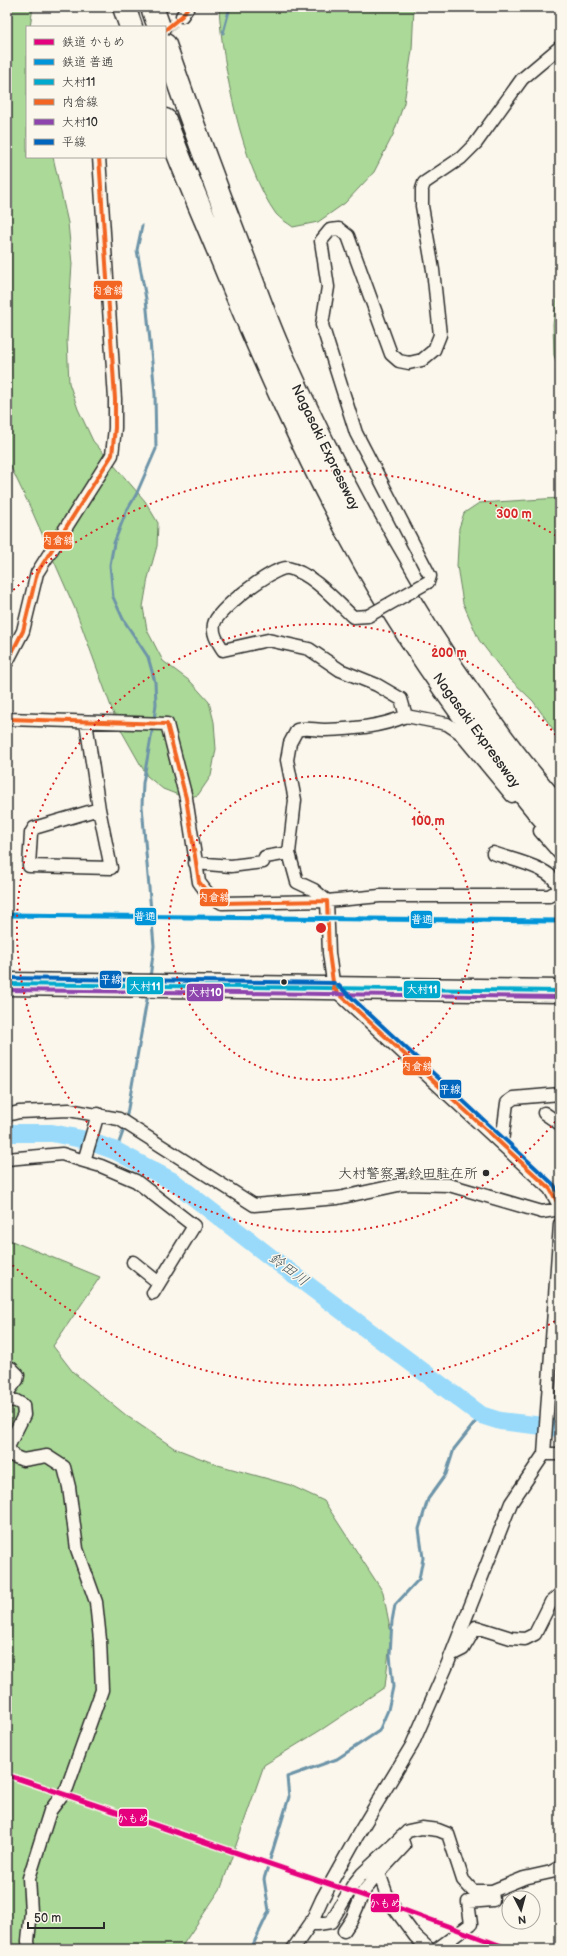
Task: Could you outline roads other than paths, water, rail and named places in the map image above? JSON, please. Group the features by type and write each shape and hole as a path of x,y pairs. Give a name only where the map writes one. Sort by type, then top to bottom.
{"highway":[{"path":"124,7 131,26"},
{"path":"152,7 159,26"},
{"name":"Nagasaki Expressway","path":"166,48 192,124 280,352 339,476 382,556 424,626 455,688 524,794 560,837"},
{"name":"Nagasaki Expressway","path":"166,122 260,353 322,483 366,565 409,634 560,810"},
{"path":"7,984 560,992"}],"street":[{"path":"406,716 401,699 377,685 340,670 309,649 268,640 223,650 214,634 214,623 224,609 266,577 285,568 301,572 353,617 368,616 428,582 430,576 356,433 322,325 328,287 321,241 330,230 339,229 348,236 391,354 399,362 409,363 422,360 434,350 440,335 433,270 422,206 422,189 424,183 461,158 476,143 522,79 560,47"},
{"path":"7,662 24,631 37,573 112,455 115,428 115,400 99,158"},
{"path":"7,1115 19,1112 69,1110 98,1117 120,1120 254,1205 338,1198 403,1184 426,1184 449,1185 542,1212 560,1208 555,1187 434,1082 334,989 329,953 327,901 314,890 297,882 289,853 295,800 288,760 290,743 297,730 306,727 322,730 364,727 386,724 406,716 447,724 459,732 560,854"},
{"path":"7,719 86,722 161,722 167,724 186,798 199,882 206,893 222,903 327,901 380,896 549,896 560,890 559,884 547,872 493,853"},
{"path":"86,722 111,868 30,866 32,833 34,828 100,809"},
{"path":"195,863 231,866 263,862 265,857 289,853"},
{"path":"502,1142 507,1103 514,1098 560,1094"},
{"path":"544,1113 560,1124"},
{"path":"85,1160 98,1117"},
{"path":"7,1159 62,1154 85,1160 136,1182 194,1226 156,1288 133,1262"},
{"path":"293,1949 311,1923 322,1899 356,1838 412,1745 451,1655 511,1503 544,1451 560,1224"},
{"path":"7,1368 11,1368 18,1375 17,1380 7,1393"},
{"path":"7,1397 8,1400 16,1400 24,1405 24,1415 8,1447 13,1456 24,1460 47,1456 64,1467 69,1487 77,1549 96,1602 100,1640 102,1690 66,1788 50,1811 28,1878 31,1912 28,1941 29,1949"},
{"path":"544,1451 560,1454"},
{"path":"451,1655 463,1649 476,1627 511,1638 525,1639 535,1634 551,1602 560,1594"},
{"path":"311,1923 318,1924 331,1922 353,1885 408,1831 422,1828 438,1830 448,1834 463,1880 473,1891 492,1890 524,1878 551,1872 560,1867"},
{"path":"344,1931 352,1919 364,1891 404,1846 401,1837"},
{"path":"379,1873 389,1901 415,1936 429,1949"},
{"path":"436,1949 471,1924 468,1902 493,1900 492,1890"}],"waterway":[{"path":"223,33 230,7"},
{"path":"142,226 137,250 146,299 155,394 156,449 136,495 126,512 114,543 110,565 113,597 123,619 148,657 155,682 156,704 154,720"},
{"path":"150,978 154,946 142,806 143,783 153,726"},
{"path":"126,1120 148,994"},
{"path":"116,1151 125,1126"},
{"name":"鈴田川","path":"7,1133 52,1133 86,1140 116,1151 174,1182 273,1259 481,1415 500,1421 560,1428"},
{"path":"251,1949 269,1911 264,1879 289,1797 287,1777 337,1759 379,1731 388,1710 393,1687 390,1655 392,1621 395,1605 419,1579 423,1558 419,1529 428,1499 446,1474 454,1449 481,1415"}],"tunnel":[{"path":"166,29 182,16"}],"rail line":[{"name":"普通","path":"7,915 560,921"},
{"name":"かもめ","path":"7,1775 385,1903 510,1949"}],"place":[{"name":"大村警察署鈴田駐在所","path":"486,1173"}]}
